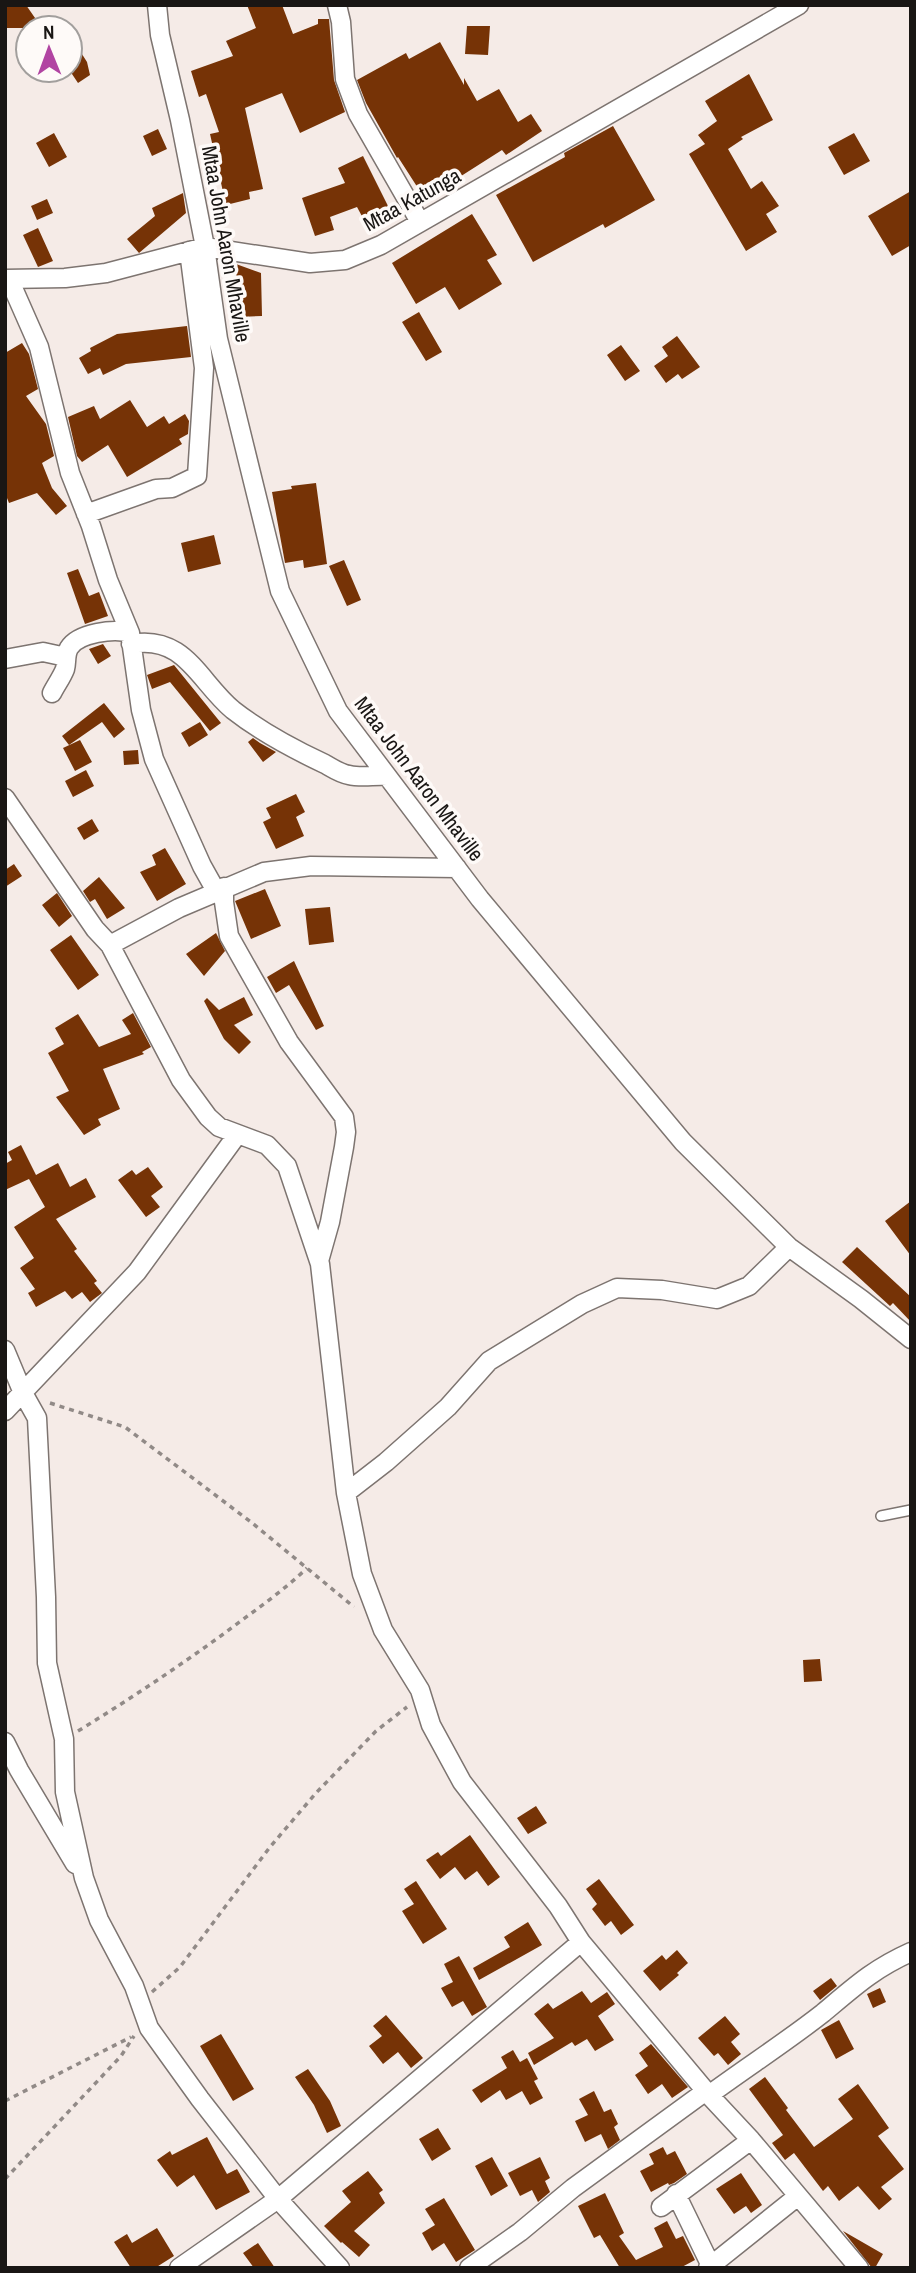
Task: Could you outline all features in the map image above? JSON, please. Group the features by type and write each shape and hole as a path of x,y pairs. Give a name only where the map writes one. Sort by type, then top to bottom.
{"street":[{"name":"Mtaa John Aaron Mhaville","path":"157,5 197,249 280,591 338,711 480,899 683,1142 789,1247 861,1298 911,1339"},
{"path":"337,5 341,22 345,79 358,114 420,222"},
{"name":"Mtaa Katunga","path":"7,279 65,278 106,273 197,249 310,263 345,260 381,245 799,5"},
{"path":"86,514 156,489 172,488 197,476 204,368 197,249"},
{"path":"7,279 39,347 70,473 131,638 141,710 154,759 202,866 220,889 229,936 289,1042 344,1117 344,1147 330,1222 319,1261"},
{"path":"52,693 66,667 70,646 77,639 108,631 142,642 163,645 182,654 196,667 206,683 233,709 285,745 349,775 387,776"},
{"path":"5,659 43,652 66,657"},
{"path":"5,798 95,929 110,945 181,1080 219,1128 267,1145 287,1166 319,1261 346,1493 362,1573 383,1630 406,1665 422,1696 430,1725 462,1782 558,1906 581,1942 859,2268"},
{"path":"110,945 179,908 264,872 311,866 457,868"},
{"path":"5,1411 137,1272 237,1135"},
{"path":"346,1493 448,1407 489,1361 582,1304 617,1288 662,1290 716,1299 750,1286 789,1247"},
{"path":"5,1350 37,1418 47,1663 64,1740 65,1792 84,1878 99,1920 134,1986 140,2003 141,2032 200,2099 278,2199 340,2268"},
{"path":"5,1742 84,1878"},
{"path":"179,2268 278,2199 581,1942"},
{"path":"469,2268 520,2232 573,2188 822,2013 854,1985 883,1965 911,1952"},
{"path":"661,2207 751,2140"},
{"path":"676,2194 710,2267 798,2196"}],"lane":[{"path":"881,1516 911,1510"}],"path":[{"path":"23,1393 60,1408 125,1427 251,1522 383,1630"},
{"path":"64,1740 191,1657 283,1591 307,1568"},
{"path":"140,2003 180,1967 270,1847 316,1793 376,1731 422,1696"},
{"path":"5,2101 141,2032"},
{"path":"5,2179 107,2073 141,2032"}],"building":[{"path":"26,5 32,14 14,14 14,28 5,28 5,7"},
{"path":"247,5 282,5 293,34 318,24 318,19 329,19 334,80 345,112 300,133 282,93 245,108 263,189 249,192 250,199 226,205 210,134 219,132 206,94 199,97 191,71 233,56 226,41 256,28"},
{"path":"467,26 490,26 488,55 465,54"},
{"path":"440,42 464,85 464,78 477,101 499,89 518,122 531,114 542,131 506,155 502,150 425,199 397,158 366,103 357,80 406,53 409,59"},
{"path":"84,57 87,62 90,75 84,79"},
{"path":"749,74 773,120 741,137 743,139 728,149 751,189 762,181 779,206 766,214 777,232 746,251 689,154 705,144 698,135 717,121 705,101"},
{"path":"613,126 655,200 605,228 603,224 533,262 496,195 565,157 564,153"},
{"path":"158,129 167,149 152,156 143,136"},
{"path":"54,133 67,157 49,167 36,143"},
{"path":"854,133 870,161 844,175 828,147"},
{"path":"363,156 389,208 364,220 357,207 330,217 334,230 315,236 302,198 345,183 338,168"},
{"path":"911,191 911,245 892,256 868,216"},
{"path":"183,193 186,213 139,253 127,239 155,216 152,208"},
{"path":"47,199 53,213 37,220 31,206"},
{"path":"472,214 497,255 487,260 502,284 459,310 445,287 416,304 392,263"},
{"path":"38,228 53,261 38,267 23,235"},
{"path":"236,264 261,273 262,316 238,317"},
{"path":"419,312 442,352 426,361 402,322"},
{"path":"187,326 191,357 126,364 103,375 100,368 88,374 79,358 91,351 90,348 117,334"},
{"path":"677,336 700,367 682,379 678,374 666,383 654,366 668,356 662,347"},
{"path":"22,343 29,354 38,389 26,396 46,424 54,456 42,463 52,488 67,506 56,515 37,493 9,503 5,493 5,353"},
{"path":"621,345 640,371 625,381 607,355"},
{"path":"130,400 147,427 164,416 169,424 185,414 189,421 188,434 179,439 182,444 127,477 108,445 82,462 77,456 68,417 94,406 100,419"},
{"path":"316,483 327,564 304,568 303,560 285,563 272,492"},
{"path":"214,535 221,564 188,572 181,543"},
{"path":"344,560 361,600 347,606 329,566"},
{"path":"78,569 89,596 99,592 108,616 85,624 67,573"},
{"path":"103,644 111,656 98,664 89,649"},
{"path":"174,665 221,723 210,731 170,682 152,689 147,675"},
{"path":"104,703 125,729 114,738 102,722 69,745 62,736"},
{"path":"200,722 208,735 189,747 181,733"},
{"path":"253,738 276,752 263,762 248,742"},
{"path":"80,740 92,762 75,771 63,748"},
{"path":"138,750 139,764 124,765 123,751"},
{"path":"86,770 94,786 73,797 65,781"},
{"path":"296,794 305,812 296,817 304,836 276,849 263,822 271,818 266,808"},
{"path":"92,819 99,831 84,840 77,828"},
{"path":"165,848 186,884 157,901 140,872 156,865 152,855"},
{"path":"14,864 22,876 5,887 5,870"},
{"path":"99,877 125,908 107,919 95,899 90,902 83,891"},
{"path":"265,889 281,926 251,939 235,901"},
{"path":"57,893 72,916 59,927 42,905"},
{"path":"330,907 334,942 309,945 305,909"},
{"path":"216,933 225,951 204,976 186,954"},
{"path":"71,935 99,975 78,990 50,950"},
{"path":"294,961 324,1026 316,1030 289,985 276,993 267,977"},
{"path":"244,997 253,1015 234,1025 251,1042 239,1054 224,1039 204,1001 207,998 219,1010"},
{"path":"133,1013 151,1047 142,1052 144,1054 103,1069 120,1109 98,1119 101,1125 84,1135 56,1097 69,1091 48,1053 64,1044 55,1028 78,1014 99,1047 131,1034 122,1020"},
{"path":"21,1145 36,1175 58,1163 70,1187 86,1178 96,1197 56,1219 102,1293 90,1302 82,1292 72,1299 65,1291 36,1307 28,1293 35,1289 20,1268 34,1258 14,1227 45,1207 29,1179 5,1190 5,1164 12,1160 8,1152"},
{"path":"148,1167 163,1187 151,1196 160,1207 146,1217 118,1180 132,1170 136,1175"},
{"path":"911,1201 911,1256 885,1221"},
{"path":"857,1247 911,1297 911,1322 893,1303 890,1306 842,1262"},
{"path":"820,1659 822,1681 804,1682 803,1660"},
{"path":"536,1806 547,1823 528,1834 517,1818"},
{"path":"470,1835 500,1877 488,1886 477,1871 465,1880 455,1867 440,1879 426,1860 438,1852 441,1856"},
{"path":"599,1879 634,1925 621,1935 611,1921 605,1926 592,1909 597,1904 586,1889"},
{"path":"416,1881 447,1929 423,1944 402,1911 414,1904 404,1889"},
{"path":"528,1922 542,1945 479,1980 473,1968 510,1947 504,1937"},
{"path":"677,1950 688,1963 677,1973 679,1975 660,1991 643,1971 662,1955 666,1960"},
{"path":"459,1956 487,2007 472,2016 463,2001 452,2007 441,1988 453,1982 444,1964"},
{"path":"831,1978 837,1986 820,2000 813,1991"},
{"path":"880,1988 886,2002 873,2008 867,1994"},
{"path":"582,1991 591,2003 607,1992 615,2004 598,2016 614,2040 595,2051 587,2039 575,2046 572,2042 534,2065 528,2053 554,2038 534,2014 548,2003 553,2009"},
{"path":"386,2015 423,2058 411,2068 398,2052 383,2064 369,2046 382,2036 373,2026"},
{"path":"725,2016 740,2034 731,2042 741,2054 728,2065 718,2053 714,2056 698,2038"},
{"path":"839,2020 854,2049 836,2059 821,2030"},
{"path":"221,2034 254,2089 233,2101 200,2046"},
{"path":"651,2044 688,2087 672,2098 662,2084 648,2094 635,2075 648,2066 639,2053"},
{"path":"513,2050 520,2062 527,2058 538,2079 534,2081 543,2098 530,2105 522,2091 506,2100 500,2090 481,2103 472,2090 507,2068 501,2057"},
{"path":"308,2069 330,2101 341,2126 327,2133 314,2105 295,2077"},
{"path":"765,2077 814,2147 853,2119 838,2099 858,2084 889,2128 878,2136 904,2169 881,2187 892,2199 879,2210 858,2186 839,2201 828,2186 823,2191 794,2153 785,2160 772,2143 783,2135 749,2089"},
{"path":"594,2091 604,2112 611,2109 618,2124 614,2127 620,2140 608,2149 601,2134 585,2142 575,2121 588,2115 579,2099"},
{"path":"438,2128 451,2149 432,2161 419,2139"},
{"path":"207,2137 227,2174 237,2169 250,2192 216,2210 194,2175 177,2187 157,2160 170,2151 172,2155"},
{"path":"663,2147 667,2155 675,2151 687,2174 674,2183 668,2183 651,2192 640,2171 654,2164 649,2154"},
{"path":"492,2157 508,2186 491,2196 475,2166"},
{"path":"540,2157 550,2178 545,2181 550,2192 538,2202 532,2190 520,2196 508,2173"},
{"path":"368,2171 383,2190 379,2193 385,2203 354,2231 370,2245 359,2257 324,2226 351,2202 342,2191"},
{"path":"741,2173 762,2205 751,2213 746,2206 734,2214 716,2189"},
{"path":"605,2193 624,2233 619,2236 636,2260 663,2247 654,2228 667,2221 676,2239 683,2236 695,2260 680,2268 620,2268 600,2235 594,2238 578,2206"},
{"path":"444,2198 475,2250 456,2262 444,2243 432,2251 422,2233 435,2225 425,2209"},
{"path":"157,2228 174,2256 155,2268 131,2268 114,2242 127,2234 132,2243"},
{"path":"843,2231 883,2254 875,2268 872,2268"},
{"path":"258,2243 275,2268 254,2268 243,2253"}]}
